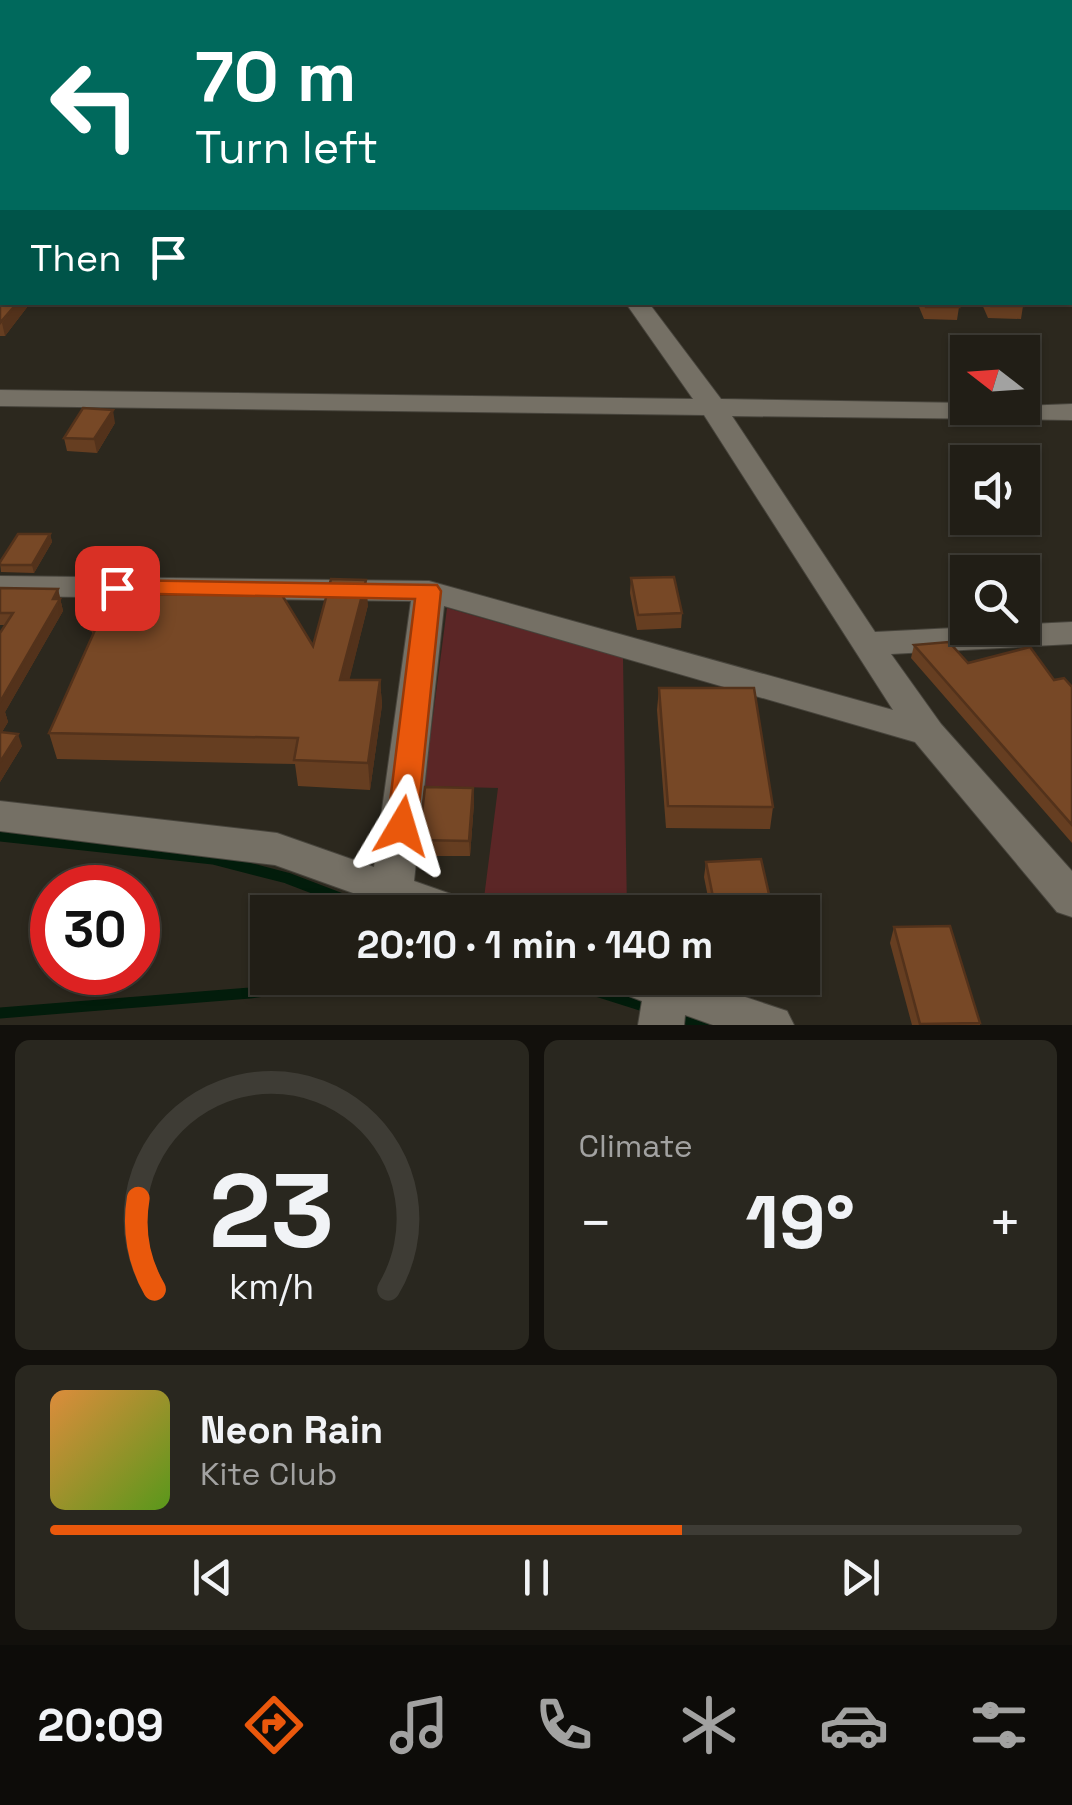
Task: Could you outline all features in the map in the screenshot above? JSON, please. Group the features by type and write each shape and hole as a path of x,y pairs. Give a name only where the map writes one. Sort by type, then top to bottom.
{"street":[{"path":"638,305 712,406 866,644 928,732 1072,900"},
{"path":"0,398 1072,412"},
{"path":"0,586 428,591 928,732"},
{"path":"392,890 428,591"},
{"path":"866,644 1066,640"},
{"path":"0,816 277,849 406,895"},
{"path":"653,997 771,1025"}],"shaded area":[{"path":"447,608 623,658 627,895 484,895 498,788 424,786"}],"building":[{"path":"0,305 15,305 0,323"},
{"path":"926,305 959,307 926,307"},
{"path":"83,408 113,410 94,439 64,438"},
{"path":"18,534 50,534 32,565 0,565 0,562"},
{"path":"674,577 682,613 638,615 631,578"},
{"path":"331,579 366,580 340,680 380,680 368,763 294,760 298,738 49,733 95,630 91,630 106,594 282,595 313,646"},
{"path":"0,588 58,589 53,599 60,599 0,702 0,633 13,613 0,613"},
{"path":"949,642 968,663 1030,647 1054,680 1064,678 1072,687 1072,825 914,645"},
{"path":"659,688 754,688 773,807 668,806"},
{"path":"0,732 18,734 0,762"},
{"path":"425,787 473,788 469,841 419,840"},
{"path":"761,859 769,895 713,895 706,862"},
{"path":"950,926 980,1023 920,1024 894,927"}],"waterway":[{"path":"0,836 213,859 287,878 332,895"},
{"path":"0,1013 250,993"},
{"path":"609,995 653,1009"},
{"path":"677,1016 704,1025"}],"route":[{"path":"117,588 428,591 402,826"}]}
